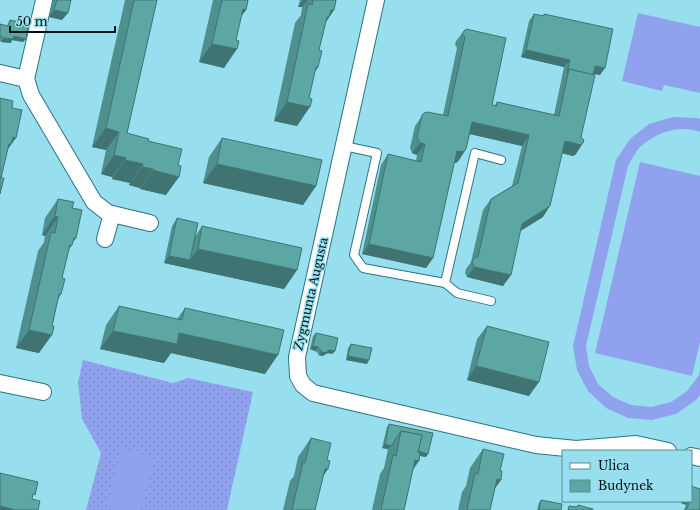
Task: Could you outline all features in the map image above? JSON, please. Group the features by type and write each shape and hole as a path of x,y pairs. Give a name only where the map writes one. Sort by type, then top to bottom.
{"street":[{"path":"44,0 26,79 31,95 94,202 108,213 150,223"},
{"name":"Zygmunta Augusta","path":"376,0 297,357 298,376 303,385 313,393 536,445 576,449 636,444 663,450"},
{"path":"0,73 26,79"},
{"path":"105,239 112,214"},
{"path":"0,383 43,392"}],"lane":[{"path":"344,146 377,153 354,255 363,268 445,283 457,293 491,301"},
{"path":"445,283 475,153 502,160"}],"shaded area":[{"path":"638,13 700,27 700,93 664,85 662,91 622,81"},
{"path":"673,117 700,119 700,132 684,129 668,131 660,134 640,147 628,166 586,346 589,366 598,384 613,397 631,405 651,407 671,402 687,391 699,375 700,369 700,395 696,400 676,414 652,420 628,418 606,408 588,391 577,370 573,346 616,160 630,139 649,124"},
{"path":"640,162 700,176 700,342 692,376 595,353"},
{"path":"83,360 173,383 188,378 253,392 227,510 86,510 101,453 82,419 78,382"},
{"path":"121,449 154,457 141,510 118,510 107,507"}],"building":[{"path":"57,0 71,0 68,13 54,10"},
{"path":"134,0 157,0 127,133 149,139 148,141 182,149 178,165 181,166 179,177 142,167 143,164 125,160 126,158 114,155 119,132 106,128"},
{"path":"222,0 248,0 246,10 243,9 236,40 239,41 237,49 212,44"},
{"path":"313,0 336,0 334,10 331,10 329,17 327,17 319,50 322,51 318,67 316,67 309,98 312,99 310,107 287,102 308,4 312,5"},
{"path":"534,14 544,16 544,14 613,29 605,68 595,66 593,75 569,69 567,73 570,60 526,50"},
{"path":"10,20 28,24 26,39 14,36 13,39 0,36 0,24 8,26"},
{"path":"466,29 506,38 492,105 497,106 497,102 559,116 569,69 595,75 581,137 584,140 583,143 581,145 565,141 550,206 522,224 511,275 474,267 472,262 474,258 478,257 491,199 518,183 529,135 472,122 466,149 463,152 457,151 433,258 369,244 388,154 421,162 425,144 420,143 417,137 422,115 427,112 448,116 465,37 462,34"},
{"path":"0,98 13,101 12,108 22,110 16,138 13,137 11,144 9,144 1,178 4,178 0,194"},
{"path":"222,138 322,160 316,186 217,164"},
{"path":"58,199 74,202 72,208 82,210 76,238 74,238 72,245 70,245 62,278 65,279 61,294 59,294 52,326 54,326 52,335 29,330 51,232 55,233 58,217 55,216"},
{"path":"177,218 198,223 190,260 169,256"},
{"path":"202,226 302,248 297,270 198,249"},
{"path":"119,306 182,320 185,308 284,330 278,355 179,333 177,344 113,331"},
{"path":"487,326 549,342 539,382 476,366"},
{"path":"316,333 338,338 335,351 330,350 326,353 321,352 318,347 313,346"},
{"path":"351,344 372,348 369,360 348,356"},
{"path":"389,424 433,433 428,454 418,451 422,435 401,431 391,446 385,444"},
{"path":"401,431 422,435 418,452 420,453 419,461 415,460 404,510 381,510 393,455 396,456"},
{"path":"311,438 331,443 327,460 330,461 328,469 325,469 315,510 292,510 303,462 305,463"},
{"path":"483,449 504,454 500,471 502,471 501,480 497,479 490,510 467,510 475,473 478,474"},
{"path":"0,473 38,482 35,495 33,494 32,499 40,501 38,510 16,510 0,506"},
{"path":"692,486 700,489 700,510 686,510 690,502 692,502"},
{"path":"541,500 562,504 561,510 539,510"},
{"path":"578,505 593,510 568,510 569,506 577,507"}]}
